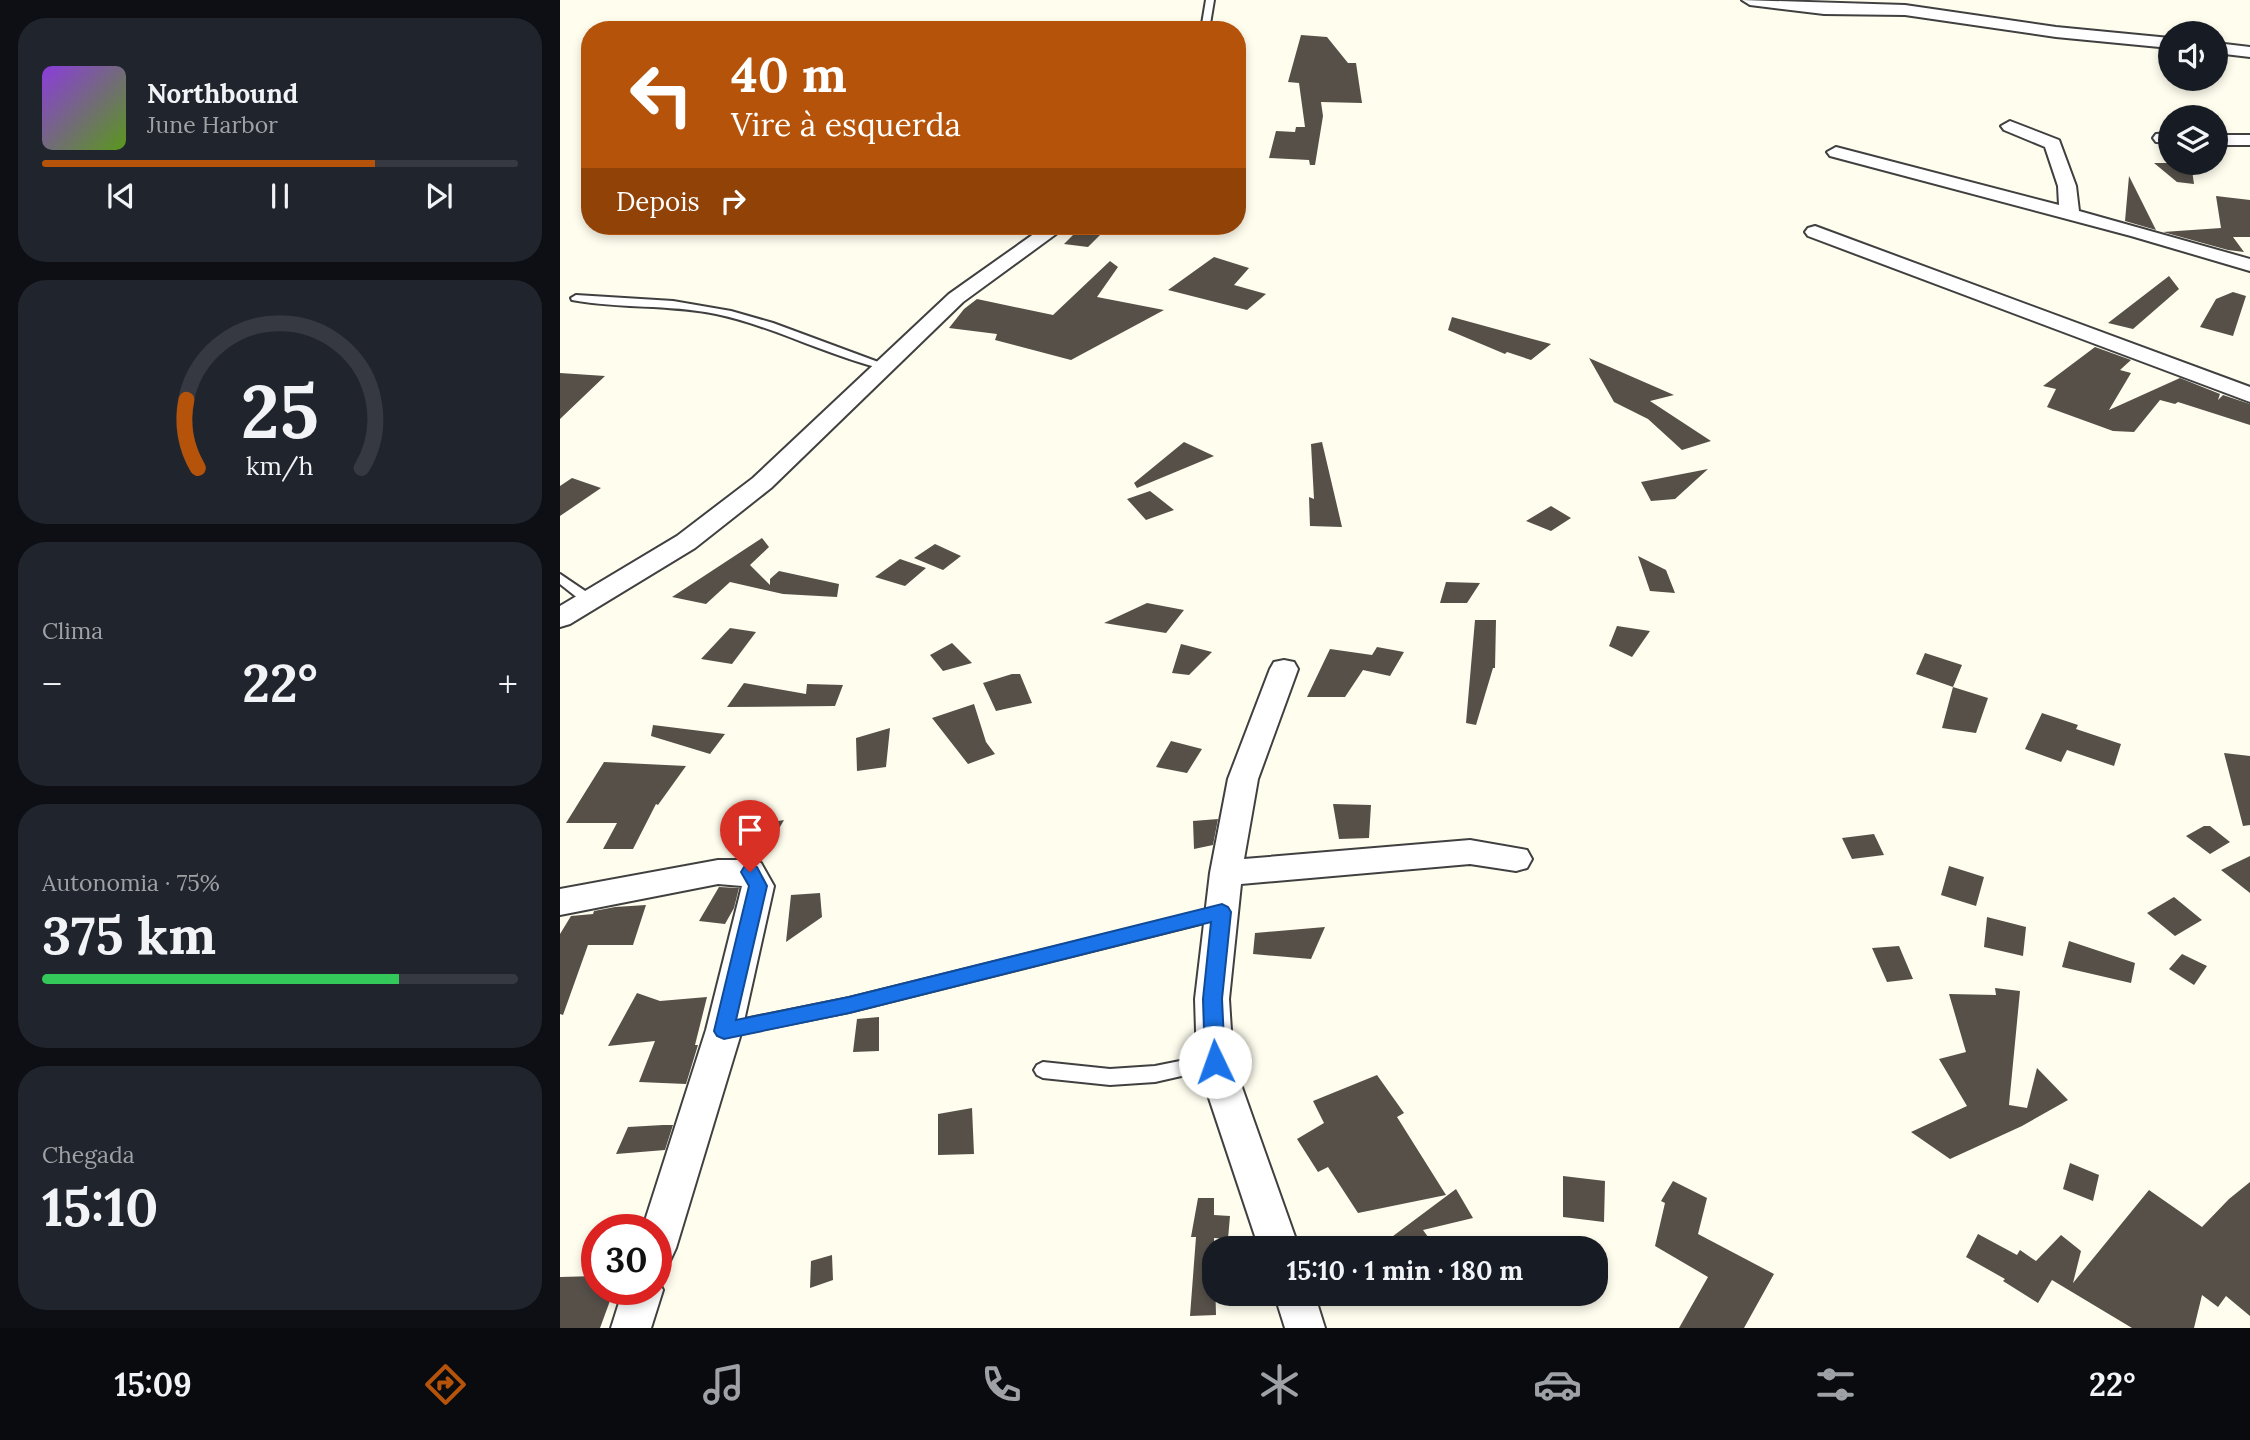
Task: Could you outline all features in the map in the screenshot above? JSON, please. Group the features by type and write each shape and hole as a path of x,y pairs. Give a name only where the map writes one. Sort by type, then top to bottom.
{"street":[{"path":"1750,0 1824,9 1905,10 2056,32 2158,42"},
{"path":"2228,49 2250,52"},
{"path":"2010,126 2053,144 2067,186 2070,214"},
{"path":"2228,140 2250,141"},
{"path":"1836,152 2250,265"},
{"path":"1815,232 2250,395"},
{"path":"560,618 686,542 762,483 956,298 1044,235"},
{"path":"1275,1236 1215,1062 1212,999 1226,873 1243,779 1284,669"},
{"path":"1226,873 1470,852 1516,859"},
{"path":"560,902 718,872 750,872 758,886 724,1031 667,1214"},
{"path":"631,1328 638,1305"},
{"path":"1298,1306 1305,1328"}],"lane":[{"path":"1206,21 1210,0"},
{"path":"576,298 728,313 788,330 849,357 883,366"},
{"path":"560,578 589,600"},
{"path":"724,1031 849,1005 1222,912"},
{"path":"1043,1070 1110,1077 1155,1074 1215,1062"}],"building":[{"path":"1301,35 1327,37 1348,63 1356,63 1362,103 1321,102 1323,116 1315,165 1310,165 1309,160 1269,158 1276,131 1295,132 1296,127 1305,127 1299,83 1288,82"},
{"path":"2169,175 2193,175 2194,184 2177,182"},
{"path":"2129,176 2156,230 2125,221"},
{"path":"2216,196 2250,200 2250,237 2233,237 2244,252 2163,232 2221,228"},
{"path":"1073,235 1100,235 1088,247 1064,244"},
{"path":"1214,257 1249,268 1234,285 1266,294 1247,310 1168,290"},
{"path":"1110,261 1118,267 1097,297 1164,310 1071,360 995,340 997,334 949,328 964,309 977,299 1053,315"},
{"path":"2169,276 2179,289 2133,329 2108,323"},
{"path":"2233,292 2246,296 2233,336 2200,327 2216,299"},
{"path":"1452,317 1551,344 1531,360 1507,352 1505,354 1448,330"},
{"path":"2095,347 2131,360 2120,370 2131,373 2109,410 2180,378 2220,394 2218,400 2223,395 2250,404 2250,425 2178,402 2175,404 2160,400 2134,432 2113,431 2047,407 2056,389 2043,386"},
{"path":"1589,358 1674,395 1650,401 1711,441 1682,450 1648,419 1614,402"},
{"path":"560,373 605,376 560,419"},
{"path":"1184,442 1214,456 1137,488 1134,483"},
{"path":"1322,442 1342,527 1310,526 1309,497 1314,499 1311,444"},
{"path":"1708,469 1675,499 1651,501 1641,482"},
{"path":"572,478 601,488 560,516 560,486"},
{"path":"1150,491 1174,510 1146,520 1127,499"},
{"path":"1551,506 1571,518 1551,531 1526,521"},
{"path":"762,538 769,547 750,565 770,585 770,579 779,571 839,584 837,597 783,594 730,582 706,604 672,597"},
{"path":"935,544 961,556 943,570 914,558"},
{"path":"1638,556 1666,570 1675,593 1650,591"},
{"path":"900,559 926,568 905,586 875,577"},
{"path":"1446,582 1480,583 1467,603 1440,603"},
{"path":"1147,603 1184,610 1166,633 1104,623"},
{"path":"1475,620 1496,620 1495,668 1476,725 1466,723"},
{"path":"1617,626 1650,631 1632,657 1609,646"},
{"path":"730,628 756,632 732,664 701,659"},
{"path":"952,643 972,663 943,671 930,655"},
{"path":"1181,644 1212,652 1189,675 1172,673"},
{"path":"1377,647 1404,652 1390,676 1363,670 1345,697 1307,697 1330,649 1372,655"},
{"path":"1925,653 1962,665 1953,687 1916,674"},
{"path":"1020,674 1032,703 996,711 983,683"},
{"path":"744,683 806,694 807,684 843,685 835,706 727,707"},
{"path":"1953,687 1988,698 1976,733 1942,728"},
{"path":"974,704 986,742 995,754 968,764 932,718"},
{"path":"2042,713 2078,725 2076,729 2121,744 2114,766 2067,750 2061,762 2025,749"},
{"path":"653,725 725,734 710,754 651,736"},
{"path":"890,728 886,767 857,771 856,738"},
{"path":"1171,741 1202,749 1187,773 1156,767"},
{"path":"2224,753 2250,756 2250,825 2243,826"},
{"path":"604,762 686,766 658,805 656,804 633,849 603,849 617,823 566,823"},
{"path":"1333,804 1371,805 1369,838 1339,839"},
{"path":"770,808 767,823 784,820 769,846 734,846 743,810"},
{"path":"1218,819 1213,845 1194,849 1193,821"},
{"path":"2204,826 2210,826 2230,842 2210,854 2186,836"},
{"path":"1874,834 1884,855 1852,859 1842,838"},
{"path":"2250,856 2250,893 2221,870"},
{"path":"1949,866 1984,877 1976,906 1941,895"},
{"path":"719,887 739,888 734,908 725,924 699,921"},
{"path":"820,893 822,917 786,942 791,895"},
{"path":"2174,897 2202,920 2175,936 2147,913"},
{"path":"646,905 633,945 588,945 563,1015 560,1014 560,934 571,916 593,914 594,911 615,907"},
{"path":"1987,917 2026,927 2023,956 1984,947"},
{"path":"1325,927 1311,959 1253,954 1255,933"},
{"path":"2069,941 2135,963 2131,983 2062,967"},
{"path":"1899,946 1913,979 1887,982 1872,948"},
{"path":"2182,954 2207,966 2194,985 2169,969"},
{"path":"1995,988 2020,991 2009,1105 2027,1108 2037,1068 2068,1100 2022,1126 1950,1159 1911,1132 1967,1106 1939,1059 1966,1052 1949,994 1996,995"},
{"path":"637,993 660,1001 707,997 695,1045 698,1045 686,1084 639,1082 655,1041 608,1046"},
{"path":"879,1017 879,1051 853,1052 857,1019"},
{"path":"1377,1075 1404,1113 1397,1117 1446,1195 1358,1213 1328,1167 1318,1172 1297,1139 1324,1123 1313,1101"},
{"path":"972,1108 974,1154 938,1155 938,1114"},
{"path":"673,1125 665,1150 616,1154 628,1127"},
{"path":"2070,1163 2099,1175 2093,1201 2063,1189"},
{"path":"1563,1176 1605,1181 1604,1222 1563,1217"},
{"path":"1673,1181 1707,1198 1698,1234 1774,1274 1744,1328 1679,1328 1708,1277 1655,1246 1665,1203 1661,1201"},
{"path":"2250,1182 2250,1316 2226,1296 2218,1307 2202,1295 2194,1328 2132,1328 2052,1280 2038,1303 2003,1281 2005,1279 1966,1257 1978,1234 2017,1255 2020,1250 2036,1261 2061,1235 2081,1251 2073,1283 2149,1190 2202,1227"},
{"path":"1456,1189 1473,1218 1423,1230 1427,1236 1393,1236"},
{"path":"1198,1198 1214,1198 1214,1215 1230,1216 1228,1236 1202,1236 1202,1306 1216,1306 1216,1315 1190,1316 1196,1237 1191,1237"},
{"path":"832,1255 833,1280 810,1288 811,1261"},
{"path":"581,1276 581,1305 608,1305 600,1328 560,1328 560,1277"}],"route":[{"path":"750,872 758,886 724,1031 849,1005 1222,912 1212,999 1215,1062"}]}
